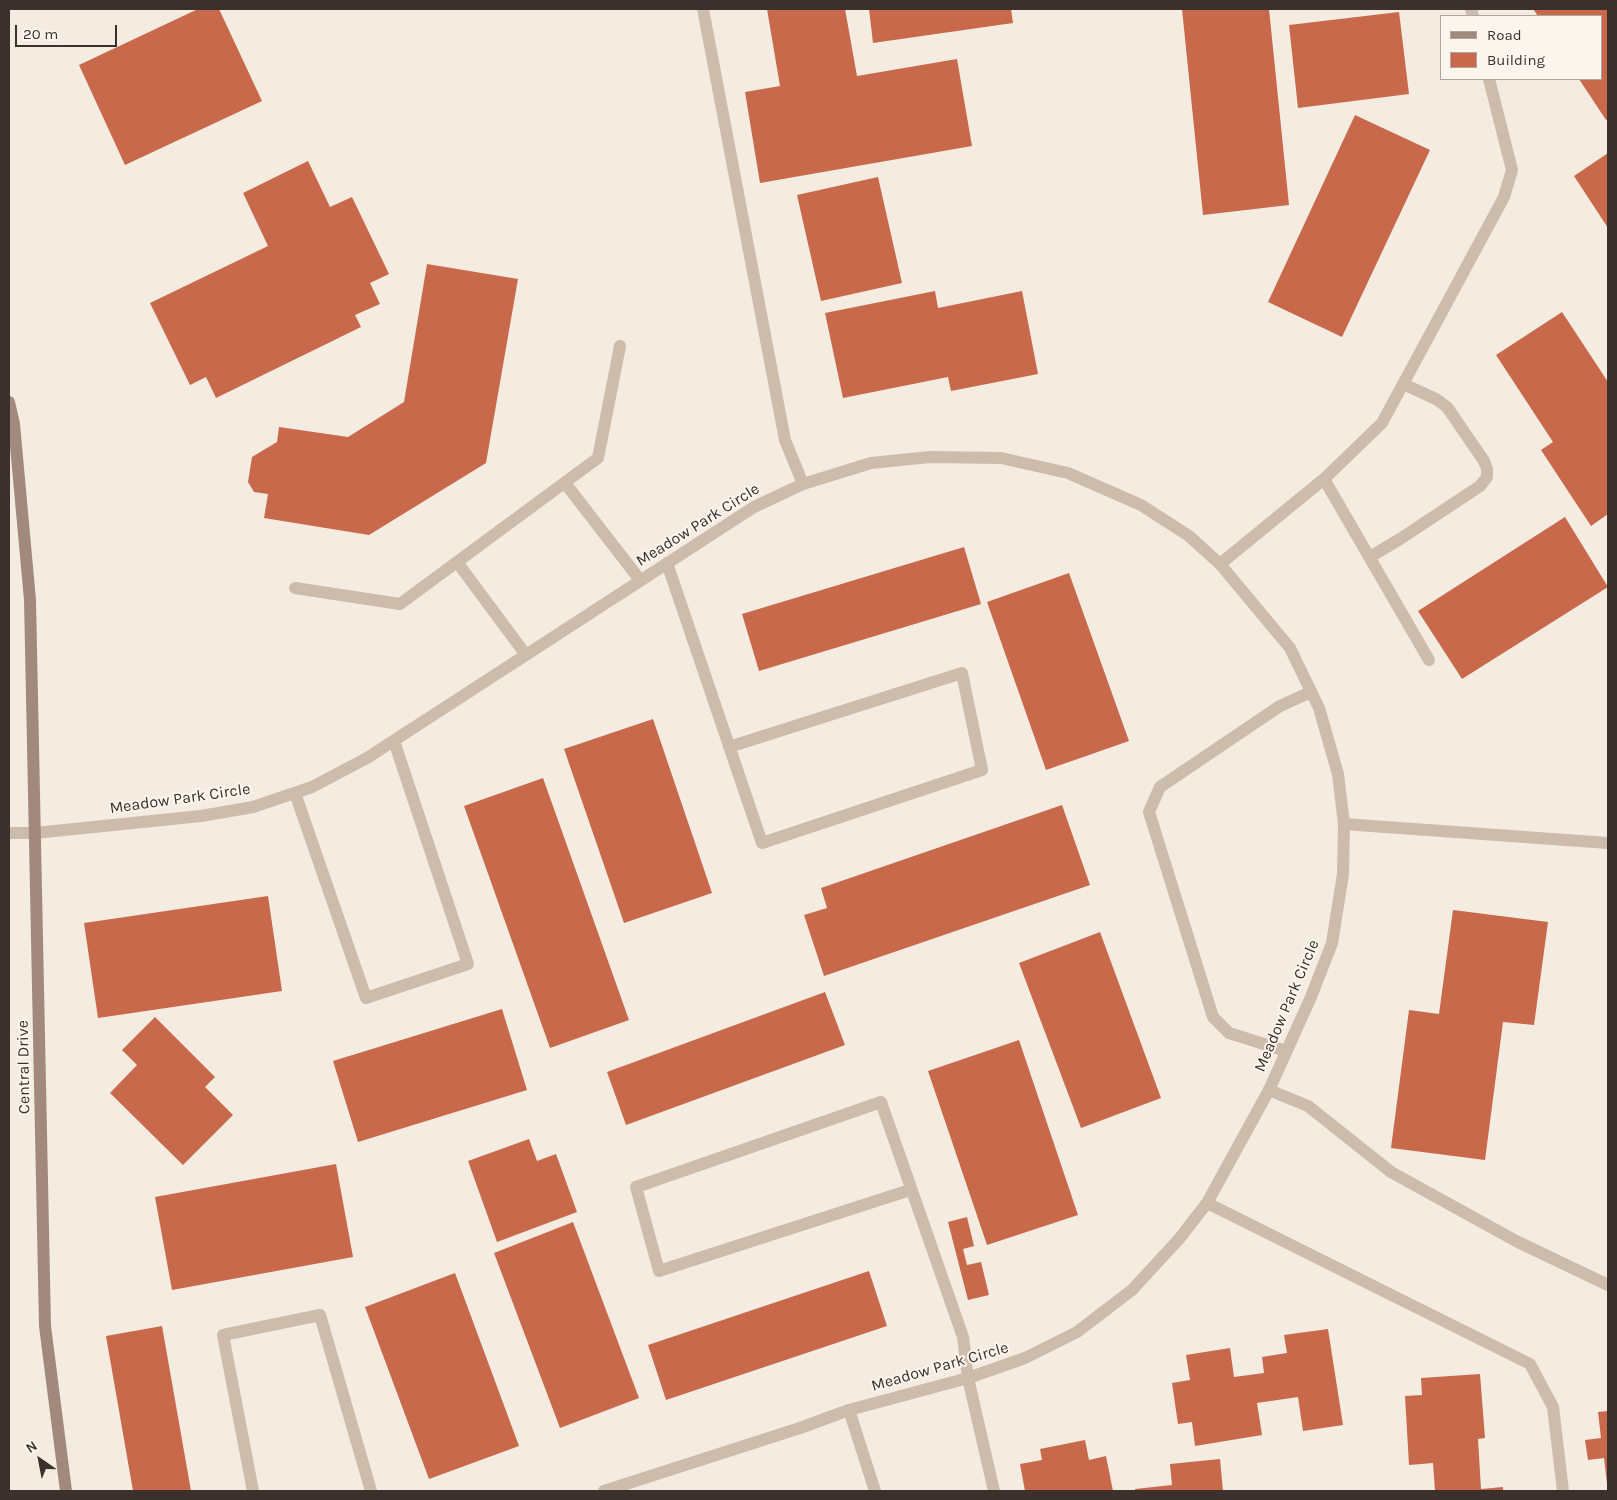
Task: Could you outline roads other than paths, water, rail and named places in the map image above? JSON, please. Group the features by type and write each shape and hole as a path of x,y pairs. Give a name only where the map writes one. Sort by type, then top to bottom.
{"main road":[{"name":"Central Drive","path":"9,403 14,424 30,600 45,1326 66,1491"}],"street":[{"path":"703,9 785,440 803,484"},
{"path":"1220,564 1324,479 1382,423 1504,197 1512,170 1489,80"},
{"path":"295,588 400,604 565,483 598,458 620,346"},
{"path":"1370,557 1480,486 1488,477 1484,461 1447,407 1436,399 1403,384"},
{"name":"Meadow Park Circle","path":"9,833 35,833 201,816 253,807 312,787 367,758 394,741 754,506 803,484 871,463 930,457 1001,458 1068,473 1140,505 1188,536 1220,564 1290,648 1319,708 1338,774 1344,824 1342,874 1332,943 1311,997 1269,1090 1207,1203 1179,1239 1132,1290 1077,1332 1025,1358 968,1378 849,1410 800,1428 604,1491"},
{"path":"1324,479 1429,660"},
{"path":"565,483 640,580"},
{"path":"456,562 526,655"},
{"path":"667,563 729,747 762,843 982,770 962,673 729,747"},
{"path":"1286,1052 1229,1033 1213,1017 1149,812 1160,787 1280,706 1311,692"},
{"path":"295,793 366,998 468,964 394,741"},
{"path":"1344,824 1608,843"},
{"path":"1269,1090 1308,1106 1391,1172 1516,1241 1608,1285"},
{"path":"910,1190 659,1271 636,1187 881,1102 910,1190 963,1337 968,1378 994,1491"},
{"path":"1207,1203 1530,1364 1553,1407 1563,1491"},
{"path":"253,1491 223,1335 320,1315 371,1491"},
{"path":"849,1410 875,1491"}]}
